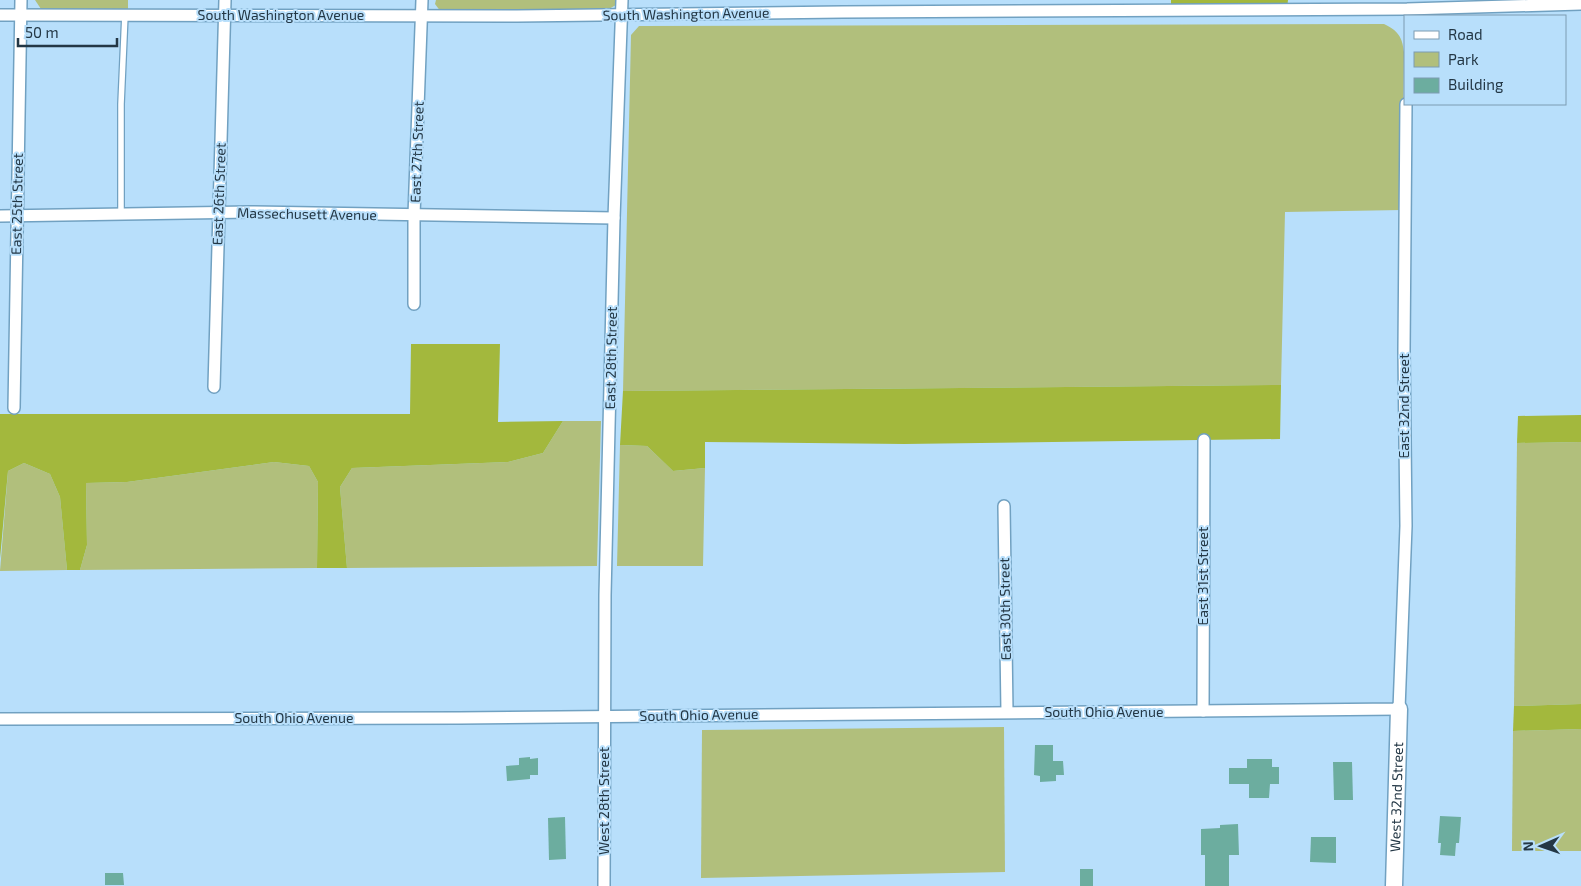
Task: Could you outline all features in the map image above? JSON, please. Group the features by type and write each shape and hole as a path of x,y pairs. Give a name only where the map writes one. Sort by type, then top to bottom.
{"street":[{"name":"East 25th Street","path":"14,408 21,0"},
{"name":"East 26th Street","path":"214,388 225,0"},
{"name":"East 27th Street","path":"414,304 414,215 422,0"},
{"name":"East 28th Street","path":"604,716 614,218 622,0"},
{"name":"South Washington Avenue","path":"0,15 862,12 1407,13 1581,4"},
{"name":"East 32nd Street","path":"1399,709 1406,526 1404,370 1406,105"},
{"name":"Massechusett Avenue","path":"0,216 219,213 614,218"},
{"name":"East 31st Street","path":"1203,711 1204,440"},
{"name":"East 30th Street","path":"1004,506 1006,712"},
{"name":"South Ohio Avenue","path":"0,719 1399,709"},
{"name":"West 32nd Street","path":"1394,886 1399,709"},
{"name":"West 28th Street","path":"604,716 604,886"}],"lane":[{"path":"121,214 121,104 125,14"}],"green space":[{"path":"35,0 128,0 128,11 41,9"},
{"path":"436,0 616,0 616,5 607,10 441,12 435,4"},
{"path":"1171,0 1288,0 1287,9 1171,9"},
{"path":"1384,24 1399,35 1404,52 1402,210 1285,212 1281,385 623,391 631,35 639,26"},
{"path":"411,344 500,344 498,422 563,421 543,453 508,462 352,468 340,487 347,568 317,568 318,482 309,466 274,462 127,482 86,483 87,545 80,570 67,570 60,497 50,474 24,463 8,471 0,559 0,414 410,414"},
{"path":"1281,385 1280,439 904,444 705,442 705,468 673,471 647,446 620,445 623,391"},
{"path":"1581,415 1581,442 1517,443 1518,416"},
{"path":"563,421 601,421 597,566 347,568 340,487 352,468 508,462 543,453"},
{"path":"1581,442 1581,704 1514,706 1517,443"},
{"path":"620,445 647,446 673,471 705,468 703,566 617,566"},
{"path":"274,462 309,466 318,482 317,568 80,570 87,545 86,483 127,482"},
{"path":"24,463 50,474 60,497 67,570 0,571 8,471"},
{"path":"1581,704 1581,729 1513,731 1514,706"},
{"path":"1004,727 1005,872 701,878 702,730"},
{"path":"1581,729 1581,851 1512,851 1513,731"}],"building":[{"path":"1035,745 1053,745 1053,761 1063,761 1064,775 1056,775 1056,781 1040,782 1040,776 1034,775"},
{"path":"530,757 530,759 538,758 538,775 530,775 530,779 507,781 506,766 519,765 519,758"},
{"path":"1247,759 1272,759 1272,767 1279,767 1279,784 1270,784 1269,798 1249,798 1249,784 1229,784 1229,768 1247,768"},
{"path":"1333,762 1352,762 1353,800 1334,800"},
{"path":"1440,816 1461,817 1459,843 1456,843 1455,856 1440,855 1441,843 1438,843"},
{"path":"565,817 566,859 549,860 548,818"},
{"path":"1238,824 1239,855 1229,855 1229,886 1205,886 1205,855 1201,855 1201,829 1220,828 1220,825"},
{"path":"1311,837 1336,837 1336,863 1310,862"},
{"path":"1080,869 1093,869 1093,886 1080,886"},
{"path":"105,873 123,873 124,885 105,885"}]}
